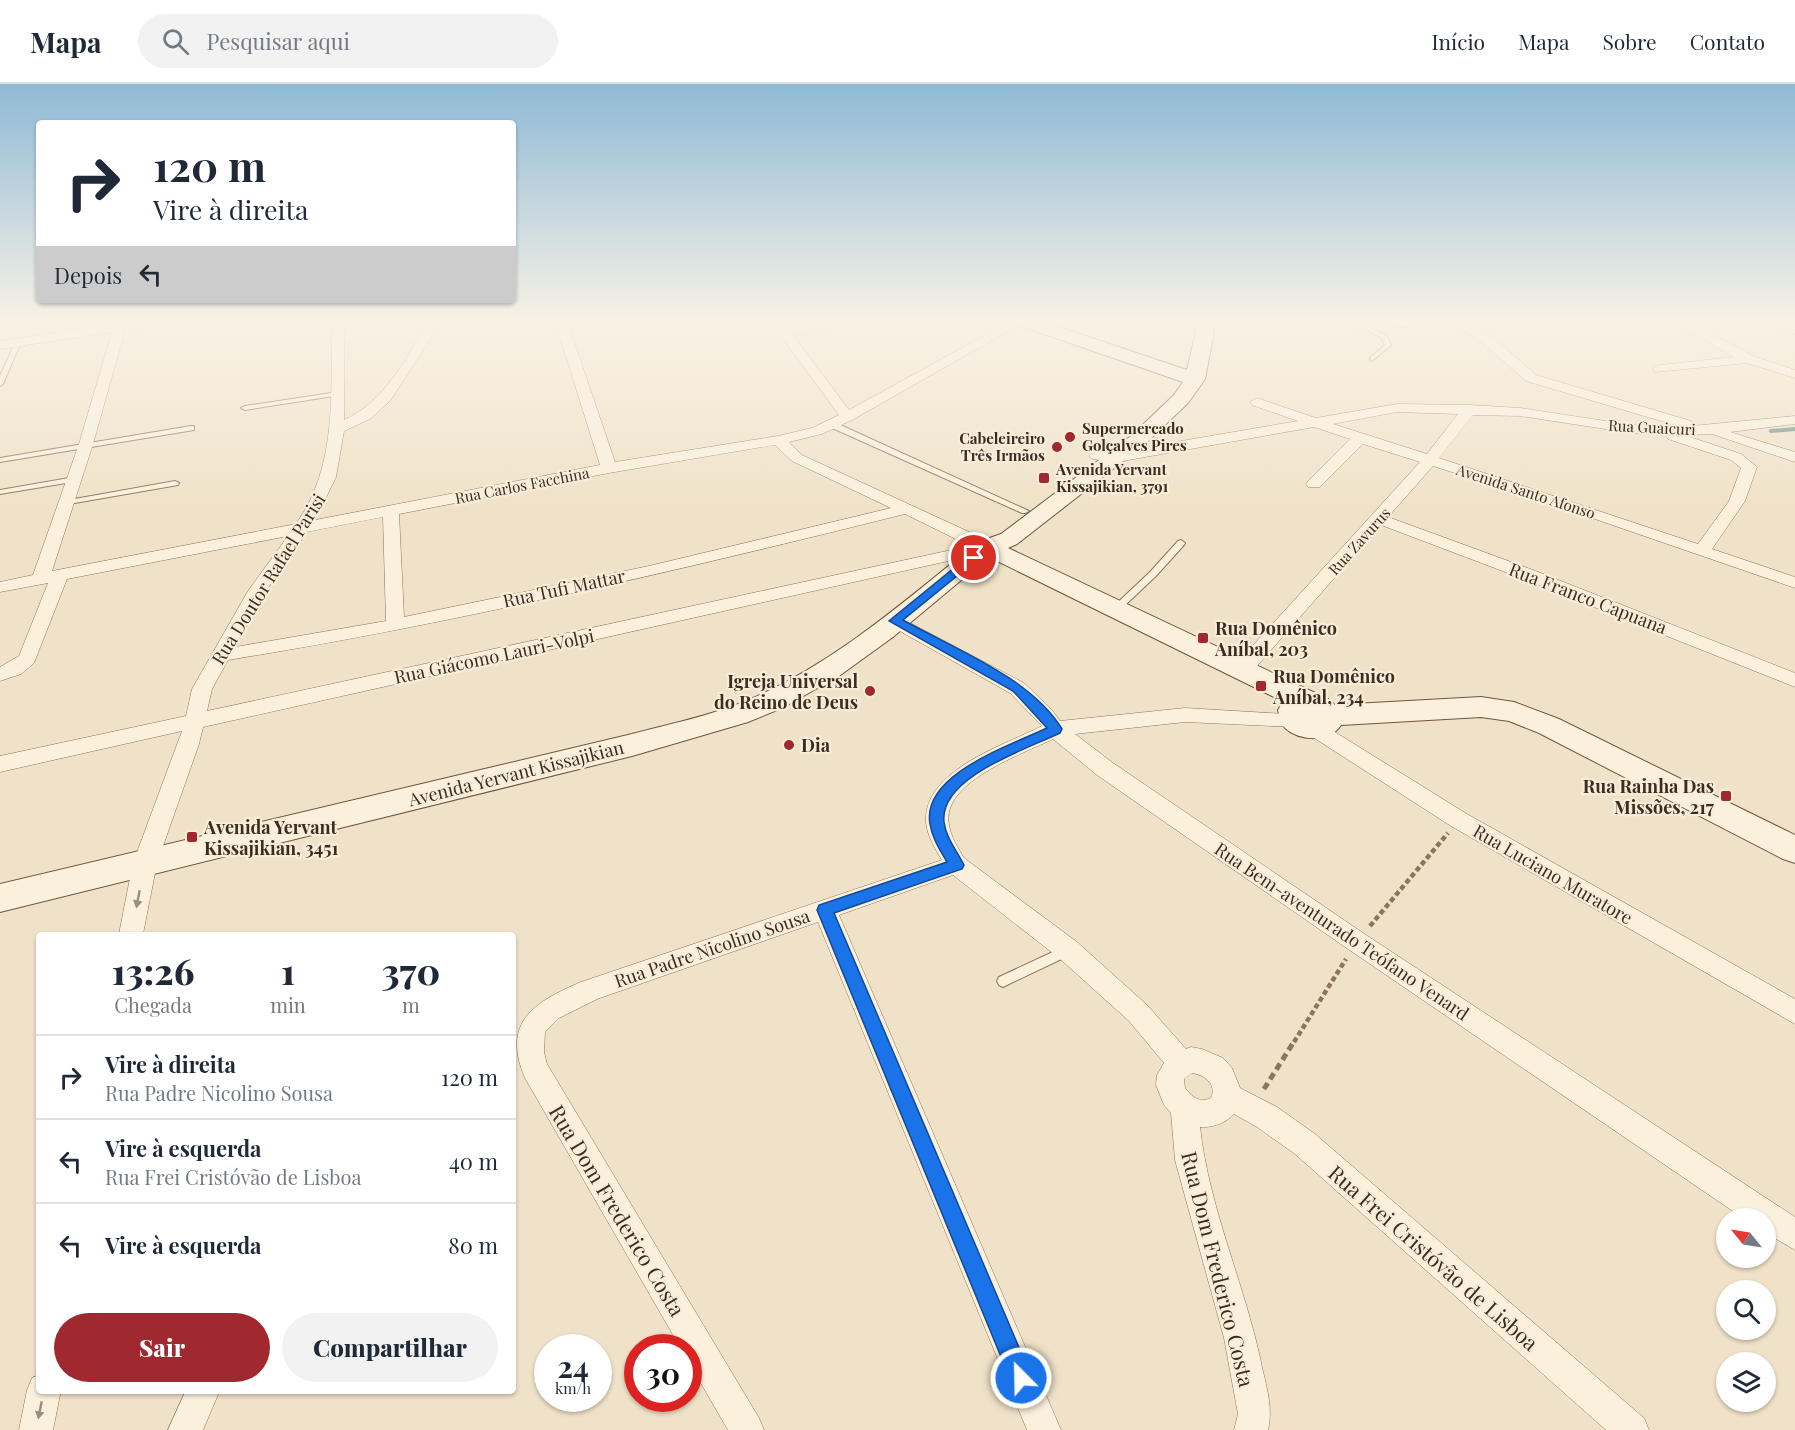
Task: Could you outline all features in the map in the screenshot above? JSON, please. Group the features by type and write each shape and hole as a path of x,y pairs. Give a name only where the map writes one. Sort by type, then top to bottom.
{"main road":[{"name":"Avenida Yervant Kissajikian","path":"987,548 996,534 1025,511 1156,422 1181,399 1192,384"},
{"name":"Avenida Yervant Kissajikian","path":"0,898 616,749 726,718 770,702 812,680 895,621 987,548 1009,539 1107,456"},
{"path":"987,548 1117,608 1282,689 1311,717 1481,707 1514,712 1549,726 1795,850"}],"street":[{"path":"41,578 69,502 104,384"},
{"name":"Rua Doutor Rafael Parisi","path":"131,932 145,863 189,744 202,689 257,591 319,501 328,477 338,428 338,384"},
{"path":"338,428 365,416 385,398 394,384"},
{"path":"582,384 609,468"},
{"path":"823,384 848,417"},
{"name":"Rua Carlos Facchina","path":"0,587 609,468 777,440 833,425 908,384"},
{"path":"1546,384 1795,457"},
{"name":"Avenida Santo Afonso","path":"1257,402 1360,438 1540,495 1795,583"},
{"name":"Rua Guaicuri","path":"1107,456 1397,408 1470,409 1546,414 1618,427 1658,431 1708,430 1795,420"},
{"name":"Rua Zavurus","path":"1243,669 1379,519 1470,409"},
{"path":"1658,431 1736,457 1749,467 1740,499 1702,550"},
{"path":"1314,484 1360,438"},
{"path":"777,440 797,458 987,548"},
{"path":"391,510 395,624"},
{"name":"Rua Tufi Mattar","path":"222,655 395,624 712,556 903,510"},
{"name":"Rua Franco Capuana","path":"1379,519 1549,582 1795,680"},
{"name":"Rua Giácomo Lauri-Volpi","path":"0,764 987,548"},
{"path":"3,673 27,659 60,575"},
{"name":"Rua Bem-aventurado Teófano Venard","path":"895,621 1017,688 1055,729 1104,769 1337,929 1795,1235"},
{"path":"1181,1062 1138,1013 1068,950 956,865 943,842 937,823 938,808 945,792 966,772 1055,729 1185,715 1311,717"},
{"name":"Rua Luciano Muratore","path":"1311,717 1459,820 1795,1012"},
{"name":"Rua Padre Nicolino Sousa","path":"539,1018 555,1005 590,990 956,865"},
{"path":"825,910 1044,1430"},
{"name":"Rua Dom Frederico Costa","path":"539,1018 530,1034 528,1051 535,1070 747,1430"},
{"path":"1202,1061 1221,1075 1226,1085 1227,1096 1224,1105 1216,1112 1206,1115 1184,1108 1175,1099 1170,1089 1173,1069 1181,1062 1202,1061"},
{"name":"Rua Frei Cristóvão de Lisboa","path":"1227,1096 1267,1117 1305,1144 1632,1430"},
{"name":"Rua Dom Frederico Costa","path":"1184,1108 1189,1160 1240,1338 1255,1414 1251,1430"},
{"path":"36,1430 43,1394"},
{"path":"185,1430 202,1394"}],"lane":[{"path":"244,408 338,394"},
{"path":"833,425 1025,511"},
{"path":"0,460 191,428"},
{"path":"0,492 75,479"},
{"path":"69,502 175,483"},
{"path":"1117,608 1181,543"},
{"path":"1003,981 1068,950"}],"waterway":[{"path":"1771,431 1795,429"}],"place":[{"name":"Supermercado Golçalves Pires","path":"1070,437"},
{"name":"Cabeleireiro Três Irmãos","path":"1057,447"},
{"name":"Avenida Yervant Kissajikian, 3791","path":"1044,478"},
{"name":"Rua Domênico Aníbal, 203","path":"1203,638"},
{"name":"Rua Domênico Aníbal, 234","path":"1261,686"},
{"name":"Igreja Universal do Reino de Deus","path":"870,691"},
{"name":"Dia","path":"789,745"},
{"name":"Rua Rainha Das Missões, 217","path":"1726,796"},
{"name":"Avenida Yervant Kissajikian, 3451","path":"192,837"}],"route":[{"path":"974,558 895,621 1017,688 1055,729 966,772 945,792 938,808 937,823 943,842 956,865 825,910 1021,1378"}]}
